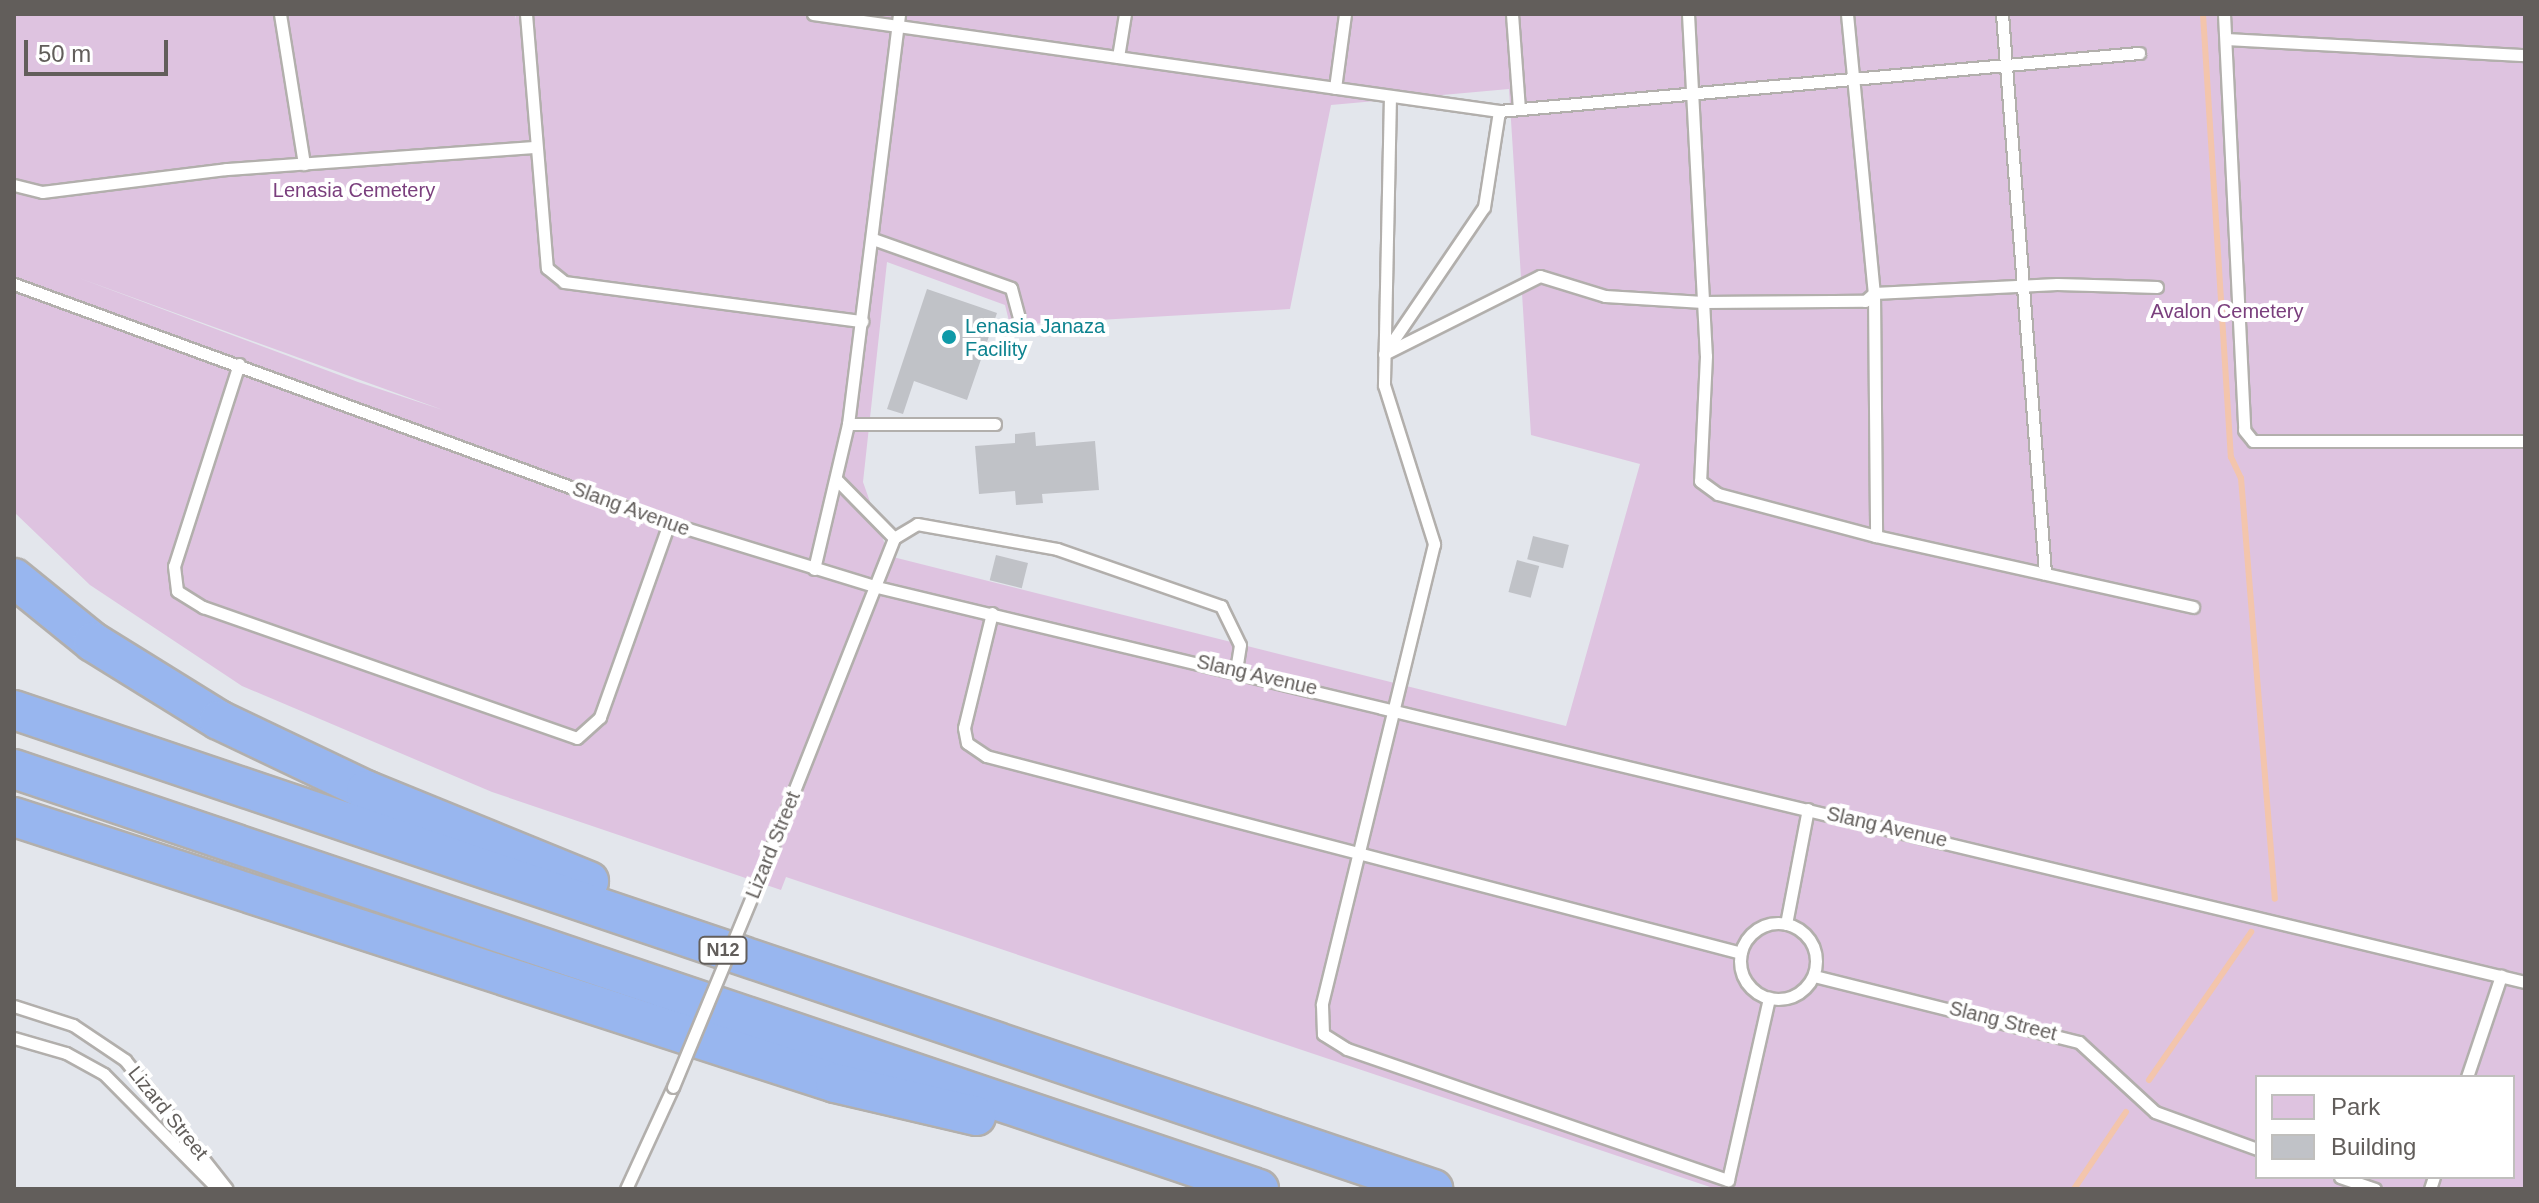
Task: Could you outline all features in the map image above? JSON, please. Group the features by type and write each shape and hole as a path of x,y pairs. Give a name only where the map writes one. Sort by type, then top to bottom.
{"highway":[{"path":"14,578 120,660 259,741 854,994"},
{"name":"N12","path":"14,710 1433,1189"},
{"path":"14,769 1259,1189"},
{"path":"14,817 835,1083 1193,1167"}],"lane":[{"path":"280,14 304,164"},
{"path":"526,14 547,268 564,282 862,321"},
{"path":"813,14 898,20 1118,57 1499,111 2139,53"},
{"path":"1118,57 1125,14"},
{"path":"1335,88 1345,14"},
{"path":"1512,14 1519,109"},
{"path":"1688,14 1703,302 1700,481 1718,494 1876,536 2193,607"},
{"path":"1847,14 1874,293 1876,536"},
{"path":"2002,14 2045,573"},
{"path":"2224,14 2244,430 2253,441 2525,441"},
{"path":"814,569 848,424 898,20"},
{"path":"2227,39 2525,55"},
{"path":"1390,96 1384,385 1434,544 1398,708 1357,854 1319,1021 1323,1034 1347,1049 1728,1180 1769,998"},
{"path":"1384,354 1484,207 1499,111"},
{"path":"14,185 42,192 304,164 535,147"},
{"path":"873,239 1011,288 1019,318"},
{"path":"1384,354 1540,276 1605,296 1703,302 1865,301 1874,293 2023,285 2157,287"},
{"name":"Slang Avenue","path":"14,284 669,523 877,587 1398,708 2525,982"},
{"path":"239,364 174,566 177,591 203,607 577,738 600,717 669,523"},
{"path":"848,424 995,424"},
{"path":"836,479 894,538 917,524 1057,549 1221,606 1233,623 1236,670"},
{"name":"Lizard Street","path":"626,1189 673,1087 756,887 894,538"},
{"path":"992,613 964,728 974,751 1741,953"},
{"path":"1786,924 1808,809"},
{"path":"1786,924 1810,940 1814,976 1797,995 1769,998 1743,977 1741,953 1754,932 1786,924"},
{"name":"Slang Street","path":"1814,976 2079,1042 2155,1112 2255,1148"},
{"path":"2468,1075 2501,976"},
{"name":"Lizard Street","path":"14,1006 73,1025 125,1060 227,1189"},
{"name":"Lizard Street","path":"14,1038 66,1053 104,1074 218,1189"},
{"path":"2346,1179 2375,1189"}],"green space":[{"name":"Avalon Cemetery","path":"14,14 515,14 516,20 516,14 2525,14 2525,1189 1716,1189 786,877 781,890 492,792 242,686 90,585 14,512","holes":["1509,89 1531,435 1640,464 1566,726 889,556 863,482 887,262 1005,305 1010,325 1290,309 1331,105","79,278 443,410 358,382"]}],"building":[{"name":"Lenasia Janaza Facility","path":"927,289 997,313 967,400 914,381 903,414 887,409"},
{"path":"1035,432 1036,446 1095,441 1099,490 1042,494 1043,503 1016,505 1015,491 979,494 975,446 1015,443 1015,434"},
{"path":"1533,536 1569,545 1563,568 1527,559"},
{"path":"996,555 1028,563 1022,588 990,580"},
{"path":"1517,560 1539,566 1531,598 1508,592"}],"waterway":[{"path":"2203,14 2231,457 2241,478 2275,899"},
{"path":"2149,1080 2251,932"},
{"path":"2074,1189 2126,1112"}],"place":[{"name":"Lenasia Janaza Facility","path":"949,337"}],"park label":[{"name":"Lenasia Cemetery","path":"354,190"}]}
